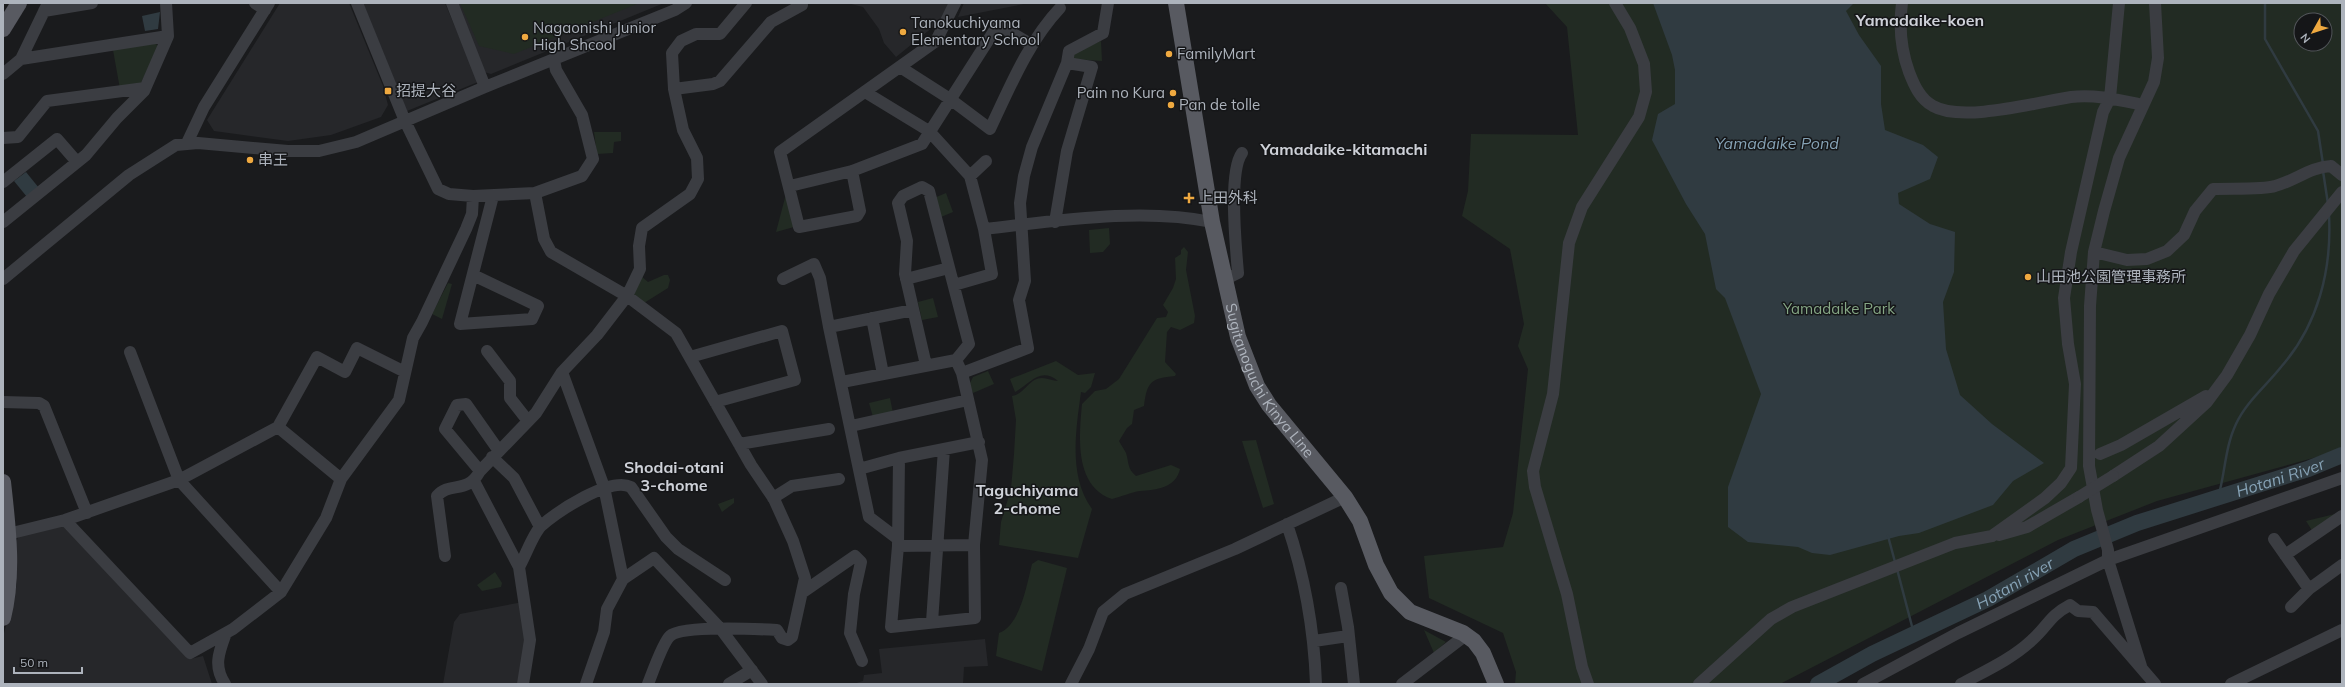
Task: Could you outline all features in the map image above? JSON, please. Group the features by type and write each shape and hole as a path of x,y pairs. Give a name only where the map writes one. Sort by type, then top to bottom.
{"main road":[{"path":"3,28 19,3"},
{"name":"Sugitanoguchi Kinya Line","path":"1176,3 1212,222 1238,337 1257,386 1269,406 1345,497 1360,521 1376,565 1391,593 1410,612 1466,636 1474,641 1483,653 1496,684"},
{"path":"3,482 8,534 8,598 3,618"}],"street":[{"path":"3,74 21,59 46,7 92,3"},
{"path":"3,222 86,155 146,88 168,36 166,3"},
{"path":"187,143 204,107 267,6 254,3"},
{"path":"357,3 405,121 438,189 449,194 493,196 535,193 582,176 593,159 582,115 556,70 554,60"},
{"path":"452,3 485,87"},
{"path":"3,279 129,175 165,151 187,143 318,151 356,142 485,87 675,10 686,3"},
{"path":"445,556 437,496 442,490 464,487 477,476 536,413 562,372 597,335 627,296 640,269 639,246 642,228 690,194 698,178 697,158 683,130 674,89 672,53 681,41 696,34 720,34 746,3"},
{"path":"674,89 713,84 720,80 771,22 802,5 800,3"},
{"path":"852,171 860,211 857,216 799,227 790,186 780,152 936,41 955,3"},
{"path":"962,373 1028,348 1019,300 1025,281 1020,203 1024,176 1032,147 1067,63 1069,51 1103,33 1108,3"},
{"path":"1588,684 1582,666 1567,594 1535,487 1533,471 1554,394 1569,243 1582,207 1639,117 1646,92 1644,64 1630,28 1614,3"},
{"path":"1902,3 1900,21 1907,65 1915,88 1934,107 1959,112 2006,109 2072,97 2110,98 2143,105"},
{"path":"1992,536 2045,498 2061,483 2071,468 2075,384 2068,344 2064,298 2070,252 2103,112 2110,98 2119,3"},
{"path":"2141,666 2108,555 2098,515 2089,466 2090,306 2094,252 2119,158 2154,82 2158,58 2155,3"},
{"path":"900,67 950,99 990,128 1032,45 1048,21 1060,8"},
{"path":"790,186 852,171 922,144 996,28 1002,27 1032,45"},
{"path":"21,59 168,36"},
{"path":"1055,222 1067,151 1092,67 1067,63"},
{"path":"3,138 18,137 47,101 146,88"},
{"path":"865,92 929,131 970,176 984,229 992,274 954,285"},
{"path":"3,182 57,139 77,162"},
{"path":"1226,279 1238,273 1234,187 1238,159 1242,153"},
{"path":"970,176 986,161"},
{"path":"2094,252 2127,260 2147,259 2167,251 2184,235 2195,211 2212,189 2273,187 2295,180 2317,167 2331,166 2342,175"},
{"path":"842,382 956,360 969,344 928,192 922,187 903,196 898,203 908,241 906,279 926,365"},
{"path":"1699,684 1771,619 1792,607 1955,543 2027,527 2114,476 2159,446 2207,402 2227,375 2250,335 2269,294 2294,251 2342,192"},
{"path":"535,193 544,239 550,252 627,296 676,333 739,444 773,498 793,541 805,578 792,637 788,640 782,638 777,630 720,628 676,632 669,637 648,684"},
{"path":"65,520 190,653 226,633 281,592 326,518 341,479 399,400 412,338 422,322 472,214 473,196"},
{"path":"473,275 538,306 532,319 460,324 493,196"},
{"path":"984,229 1100,217 1173,217 1212,222"},
{"path":"784,280 814,264 820,278 869,517 898,543 936,546 974,545"},
{"path":"906,279 949,268"},
{"path":"830,327 913,310"},
{"path":"872,318 883,374"},
{"path":"690,357 782,331 795,380 715,402"},
{"path":"8,534 65,520 179,480 278,427 317,357 346,372 357,348 405,372"},
{"path":"487,351 510,381 510,398 528,421"},
{"path":"130,352 179,480 281,592"},
{"path":"899,458 898,543 891,627 975,618 974,545 982,460 962,373 956,360"},
{"path":"562,372 604,487 623,579"},
{"path":"2100,454 2165,420 2214,391"},
{"path":"851,426 968,400"},
{"path":"3,402 39,403 44,406 87,513"},
{"path":"523,684 530,640 520,567 477,476 445,429 456,405 466,404 496,454 514,478 540,527"},
{"path":"278,427 341,479"},
{"path":"739,444 829,429"},
{"path":"859,469 899,458 979,442"},
{"path":"932,622 936,546 944,449"},
{"path":"1863,684 2108,555 2342,478"},
{"path":"773,498 792,486 839,479"},
{"path":"520,567 540,527 578,501 604,487 627,485 631,488 666,537 678,549 724,580"},
{"path":"1071,684 1089,649 1103,612 1125,594 1235,549 1345,497"},
{"path":"2285,555 2342,516"},
{"path":"1286,524 1303,579 1314,641 1316,684"},
{"path":"2274,539 2309,589"},
{"path":"803,592 855,556 861,562 854,594 850,633 862,661"},
{"path":"586,684 604,632 607,609 623,579 654,558 720,628 762,684"},
{"path":"2291,607 2309,589 2342,565"},
{"path":"1341,588 1348,627 1354,684"},
{"path":"1961,684 1998,665 2027,644 2056,612 2070,605 2078,611 2093,612 2155,684"},
{"path":"2231,684 2342,630"},
{"path":"225,684 220,677 216,658 226,633"},
{"path":"1314,641 1348,636"},
{"path":"1402,684 1466,636"},
{"path":"729,684 752,670"}],"shaded area":[{"path":"280,3 349,3 383,86 388,105 381,117 331,135 288,141 214,131 207,120"},
{"path":"363,3 445,3 478,82 407,111"},
{"name":"Nagaonishi Junior High Shcool","path":"456,3 664,3 491,74 484,72"},
{"name":"Tanokuchiyama Elementary School","path":"847,3 949,3 938,23 896,57 884,43 879,29 863,7"},
{"path":"964,3 1029,3 958,17"},
{"path":"63,526 190,659 203,656 212,684 3,684 3,637 17,584 16,541 19,536"},
{"path":"523,602 526,644 520,684 443,684 454,622 460,614"},
{"path":"985,639 988,666 964,667 963,684 853,684 863,681 864,675 882,673 879,649"}],"green space":[{"name":"Nagaonishi Junior High Shcool","path":"460,3 637,4 514,54 479,46"},
{"name":"Yamadaike Park","path":"1545,3 2342,3 2342,450 2157,501 2058,540 1780,684 1515,684 1516,672 1503,633 1429,598 1424,556 1503,547 1513,513 1528,369 1518,346 1524,324 1510,249 1462,216 1468,191 1471,134 1578,135 1567,27"},
{"path":"1101,41 1102,61 1072,59 1073,52"},
{"path":"155,42 158,47 140,85 120,89 113,50"},
{"path":"594,132 621,132 621,141 614,142 613,153 597,154"},
{"path":"946,193 953,212 941,217 934,198"},
{"path":"786,194 794,227 776,232"},
{"path":"1109,228 1110,244 1103,252 1090,253 1089,230"},
{"path":"1184,247 1188,252 1186,270 1195,316 1194,323 1180,330 1171,327 1167,332 1165,362 1176,374 1175,376 1155,380 1149,386 1144,406 1134,410 1132,424 1127,428 1119,441 1126,453 1130,468 1136,476 1171,465 1180,469 1174,480 1164,487 1112,499 1100,492 1091,483 1085,472 1080,445 1082,404 1095,391 1106,389 1119,379 1157,318 1166,317 1168,312 1163,305 1173,288 1176,279 1175,258 1181,254 1181,250"},
{"path":"664,275 668,275 670,280 668,288 644,303 632,295 641,276 648,282"},
{"path":"448,283 452,284 442,319 432,314"},
{"path":"933,298 938,317 922,320 918,302"},
{"path":"1056,361 1078,375 1095,373 1091,387 1085,393 1081,392 1077,422 1076,452 1079,482 1084,496 1092,509 1078,558 999,545 1001,522 1011,489 1016,420 1012,396 1016,395 1030,383 1038,379 1044,378 1058,381 1046,375 1040,376 1015,392 1010,379"},
{"path":"988,371 994,384 973,393 969,385 973,377"},
{"path":"890,398 893,413 873,417 869,403"},
{"path":"1256,440 1274,504 1263,508 1242,441"},
{"path":"734,498 734,503 722,512 718,504"},
{"path":"2335,514 2313,532 2306,521"},
{"path":"1038,560 1067,568 1042,671 996,656 999,633 1006,629 1017,613 1022,603 1032,564"},
{"path":"495,572 502,583 501,587 482,591 477,585"},
{"path":"1424,630 1446,642 1434,653"}],"water":[{"name":"Yamadaike Pond","path":"1653,3 1854,3 1846,11 1859,35 1881,66 1881,104 1885,130 1923,145 1938,157 1930,179 1898,193 1899,204 1930,224 1955,232 1954,272 1943,302 1946,349 1960,395 1992,424 2044,463 2013,481 1993,505 1919,533 1899,536 1830,555 1812,553 1798,547 1748,542 1728,527 1728,487 1761,394 1725,298 1716,289 1705,234 1686,204 1652,140 1658,114 1675,104 1675,70 1672,55"},
{"path":"160,12 158,29 145,31 142,16"},
{"path":"26,172 39,188 27,197 14,181"}],"waterway":[{"path":"2265,3 2265,39 2318,131 2323,164"},
{"path":"2323,171 2328,204"},
{"path":"2218,498 2227,451 2232,433 2240,416 2245,408 2294,351 2305,333 2313,315 2325,276 2328,256 2329,215"},
{"name":"Hotani river","path":"1818,684 1872,654 1988,599 2074,549 2137,523 2308,469 2342,455"},
{"path":"1888,536 1895,562"},
{"path":"1897,569 1914,634"}],"place":[{"name":"Tanokuchiyama Elementary School","path":"903,32"},
{"name":"Nagaonishi Junior High Shcool","path":"525,37"},
{"name":"FamilyMart","path":"1169,54"},
{"name":"招提大谷","path":"388,91"},
{"name":"Pain no Kura","path":"1173,93"},
{"name":"Pan de tolle","path":"1171,105"},
{"name":"串王","path":"250,160"},
{"name":"上田外科","path":"1189,198"},
{"name":"山田池公園管理事務所","path":"2028,277"}],"district":[{"name":"Yamadaike-koen","path":"1920,20"},
{"name":"Yamadaike-kitamachi","path":"1344,149"},
{"name":"Shodai-otani 3-chome","path":"674,476"},
{"name":"Taguchiyama 2-chome","path":"1027,499"}],"water label":[{"name":"Hotani River","path":"2280,477"}]}
